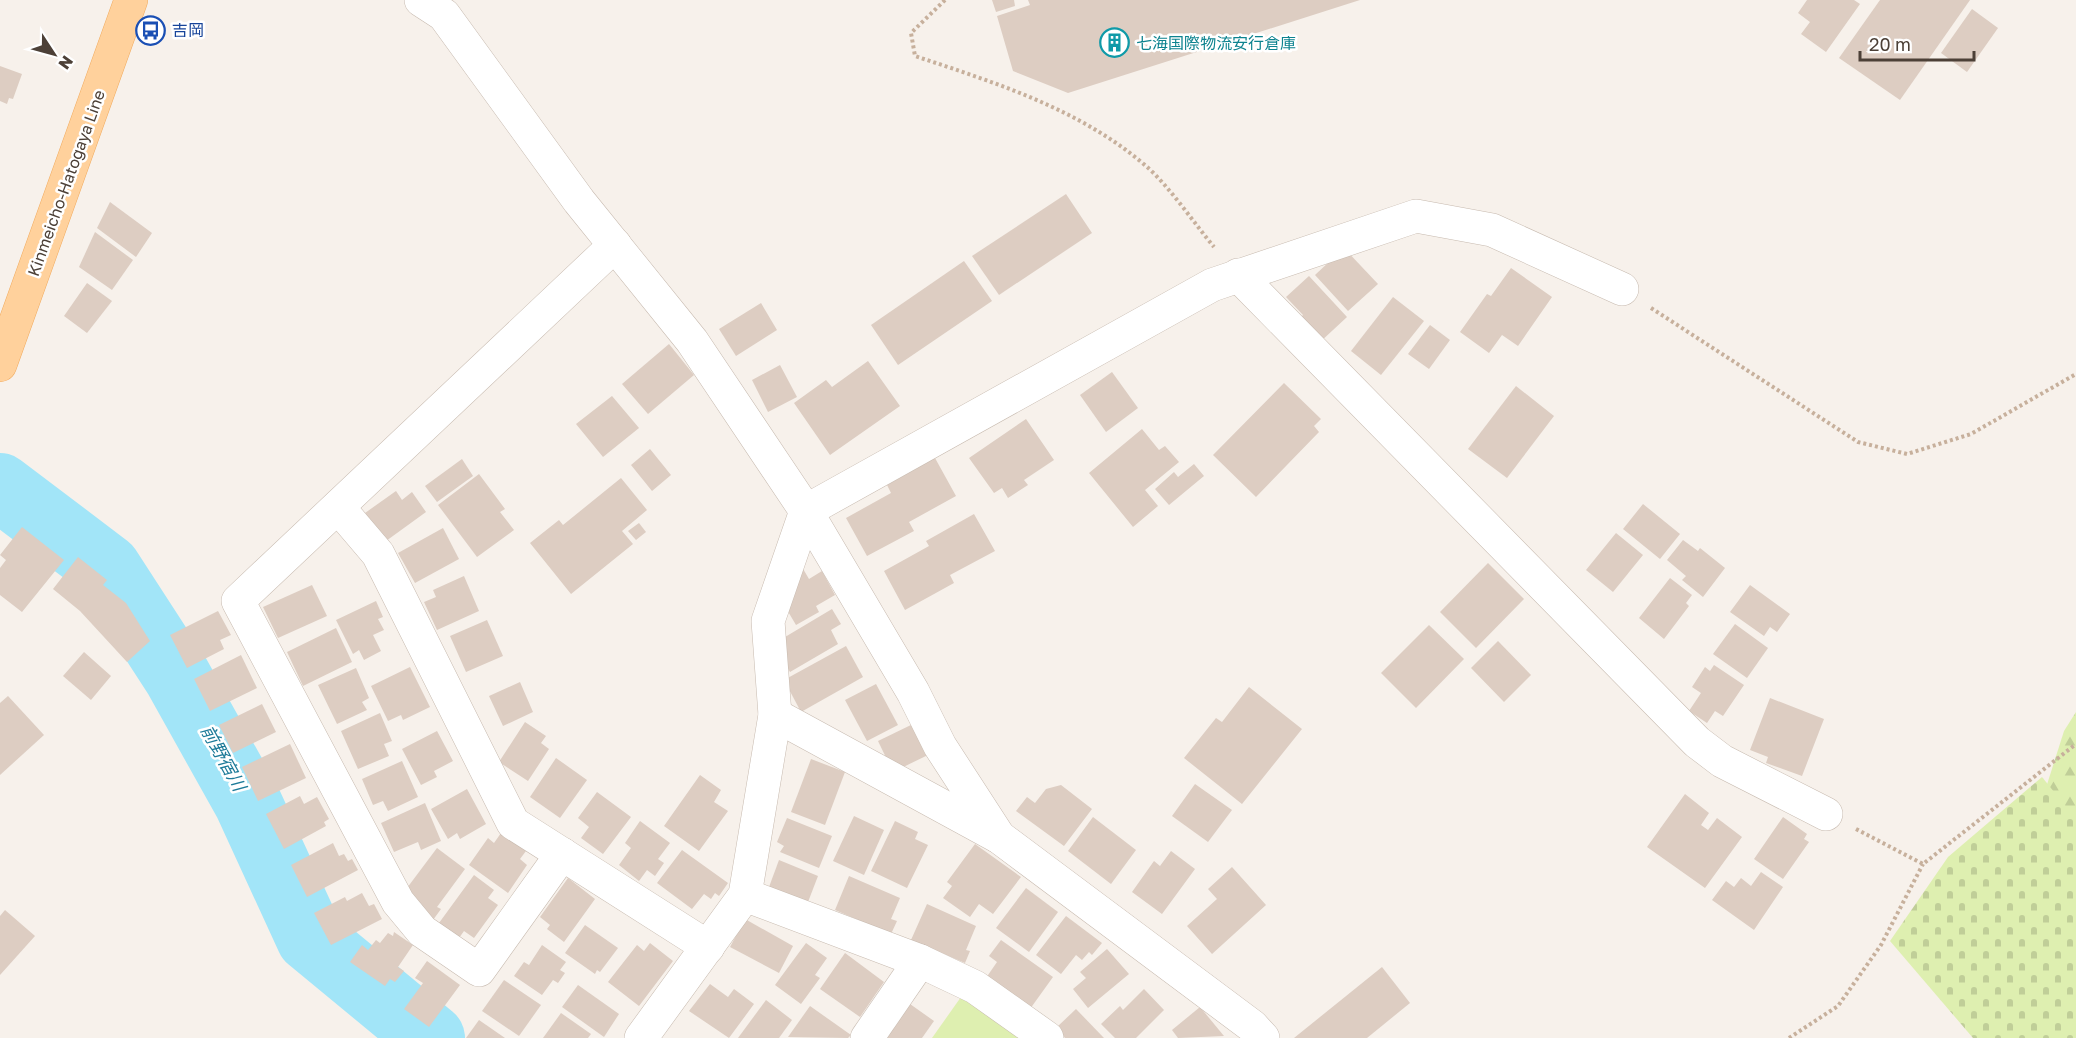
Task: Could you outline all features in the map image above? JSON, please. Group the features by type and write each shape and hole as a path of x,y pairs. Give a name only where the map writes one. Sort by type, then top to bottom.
{"main road":[{"name":"Kinmeicho-Hatogaya Line","path":"0,365 131,0"}],"street":[{"path":"421,0 444,15 579,201 692,340 806,511 913,692 940,746 999,837"},
{"path":"641,1038 745,895 775,715 768,621 806,511 1212,285 1416,216 1492,230 1622,289"},
{"path":"562,854 479,970 422,931 398,902 238,601 615,245"},
{"path":"1238,275 1697,742 1722,761 1826,814"},
{"path":"338,507 378,554 513,823 708,947"},
{"path":"775,715 999,837 1242,1019 1263,1038"},
{"path":"745,895 920,960 975,987 1047,1038"},
{"path":"867,1038 920,960"}],"path":[{"path":"945,0 911,33 915,56 1009,87 1077,119 1147,166 1238,275"},
{"path":"1622,289 1858,442 1908,454 1971,434 2076,374"},
{"path":"1789,1038 1838,1006 1881,945 1923,864 2076,744"},
{"path":"1826,814 1923,864"}],"green space":[{"path":"2076,712 2076,856 2044,794 2064,731"},
{"path":"2042,777 2076,819 2076,1038 1973,1038 1890,941 1948,857"},
{"path":"961,997 1023,1038 932,1038"}],"building":[{"path":"992,0 1014,0 1015,6 996,12"},
{"name":"七海国際物流安行倉庫","path":"1028,0 1360,0 1068,93 1013,71 997,16 1030,5"},
{"path":"1807,0 1854,0 1860,4 1826,52 1801,34 1810,22 1798,13"},
{"path":"1880,0 1970,0 1900,100 1839,58"},
{"path":"1972,9 1998,28 1967,72 1941,53"},
{"path":"0,66 22,74 13,99 9,98 7,104 0,101"},
{"path":"1066,194 1092,233 999,295 972,256"},
{"path":"110,202 152,233 136,257 97,228"},
{"path":"95,232 133,260 112,290 79,267"},
{"path":"1344,248 1378,284 1348,311 1315,275"},
{"path":"964,261 992,301 898,365 871,325"},
{"path":"1511,268 1552,297 1518,346 1502,335 1489,353 1460,332 1487,294 1491,296"},
{"path":"1309,276 1347,317 1319,343 1298,320 1303,315 1286,297"},
{"path":"87,283 112,301 87,333 64,316"},
{"path":"1393,297 1424,321 1381,375 1351,351"},
{"path":"761,303 777,330 736,356 719,329"},
{"path":"1430,325 1450,340 1429,369 1408,354"},
{"path":"669,344 694,375 648,414 622,384"},
{"path":"868,361 900,406 830,455 794,403 826,380 832,387"},
{"path":"780,365 797,397 768,412 752,380"},
{"path":"1112,372 1138,408 1106,432 1080,395"},
{"path":"1284,383 1321,419 1314,426 1319,432 1256,497 1213,455"},
{"path":"1516,386 1554,416 1507,478 1468,449"},
{"path":"612,396 639,428 603,457 576,424"},
{"path":"1026,419 1054,460 1024,480 1028,485 1008,498 1002,488 994,493 969,458"},
{"path":"1142,429 1159,450 1165,446 1179,462 1145,490 1158,506 1133,527 1089,473"},
{"path":"650,449 671,475 652,491 631,465"},
{"path":"935,458 956,496 909,522 914,531 867,556 846,518 891,493 887,485"},
{"path":"462,459 473,476 437,502 425,486"},
{"path":"1194,464 1204,476 1169,505 1155,489 1174,472 1178,477"},
{"path":"479,474 505,509 500,512 514,530 477,557 438,505"},
{"path":"621,478 647,510 622,531 633,544 571,594 530,543 559,520 563,525"},
{"path":"396,491 402,500 412,492 426,512 386,541 365,513"},
{"path":"1643,504 1680,534 1660,559 1623,529"},
{"path":"974,514 995,551 950,575 954,583 905,610 884,571 929,546 926,541"},
{"path":"639,523 646,532 636,540 628,531"},
{"path":"22,527 64,560 22,612 0,595 0,568 6,560 0,555"},
{"path":"443,528 459,559 415,583 398,553"},
{"path":"1616,533 1643,555 1613,592 1586,570"},
{"path":"1683,540 1698,551 1700,548 1725,568 1703,597 1682,580 1686,576 1667,560"},
{"path":"78,557 107,580 103,585 126,603 150,641 127,662 80,611 53,589"},
{"path":"799,562 809,579 822,571 835,595 816,606 819,612 796,625 783,603"},
{"path":"1488,563 1524,599 1476,648 1440,612"},
{"path":"464,576 479,611 437,630 424,602 436,597 433,590"},
{"path":"1670,578 1692,595 1686,603 1689,606 1664,639 1639,618"},
{"path":"312,585 327,616 278,638 263,607"},
{"path":"1750,585 1790,614 1777,632 1770,627 1764,636 1730,612"},
{"path":"376,601 383,617 378,619 384,630 373,635 381,651 364,660 359,650 353,654 336,620"},
{"path":"832,609 841,624 831,630 838,644 790,672 778,652 780,640"},
{"path":"218,611 231,635 220,640 224,649 187,668 170,635"},
{"path":"487,620 503,656 466,672 450,636"},
{"path":"1735,624 1768,648 1747,678 1713,654"},
{"path":"1429,625 1464,659 1416,708 1381,673"},
{"path":"336,628 352,662 303,686 287,652"},
{"path":"1498,641 1531,675 1504,702 1471,668"},
{"path":"846,646 863,677 801,712 784,680"},
{"path":"84,652 111,676 91,700 63,676"},
{"path":"241,655 257,688 210,711 194,679"},
{"path":"1714,665 1744,685 1723,716 1715,711 1707,723 1689,711 1701,693 1692,687 1705,667 1710,671"},
{"path":"410,667 430,707 403,720 401,715 388,721 371,686"},
{"path":"356,668 369,698 362,702 367,710 337,724 318,685"},
{"path":"520,682 533,712 503,726 489,696"},
{"path":"876,684 898,725 867,741 845,700"},
{"path":"1249,687 1302,729 1242,804 1184,758 1216,718 1222,722"},
{"path":"8,696 44,735 0,775 0,703"},
{"path":"1770,698 1824,719 1802,776 1766,763 1768,757 1750,750"},
{"path":"262,704 276,732 233,753 219,725"},
{"path":"380,713 392,741 384,744 389,756 358,769 341,731"},
{"path":"525,722 546,736 541,743 549,749 528,781 499,762"},
{"path":"913,724 928,755 893,772 878,741"},
{"path":"437,731 453,761 434,771 437,777 421,785 402,749"},
{"path":"290,744 306,778 258,801 242,767"},
{"path":"556,758 587,780 560,818 530,797"},
{"path":"811,759 845,772 825,825 791,812"},
{"path":"402,761 418,797 388,811 383,801 373,805 362,779"},
{"path":"700,775 721,790 714,802 728,811 699,851 664,826"},
{"path":"1195,784 1232,810 1208,842 1172,816"},
{"path":"1061,785 1092,809 1064,846 1016,811 1027,797 1035,803 1046,789"},
{"path":"467,789 486,824 460,839 457,833 448,839 431,809"},
{"path":"597,792 631,817 603,854 581,838 589,827 578,818"},
{"path":"1685,794 1709,813 1701,825 1708,830 1717,818 1742,837 1705,888 1647,847"},
{"path":"300,796 304,804 317,797 329,819 324,822 326,826 284,849 266,814"},
{"path":"425,803 441,841 421,850 418,842 394,852 381,823"},
{"path":"854,816 884,830 864,875 833,861"},
{"path":"1093,817 1136,850 1111,884 1068,851"},
{"path":"1783,817 1807,834 1804,839 1809,842 1783,879 1754,859"},
{"path":"787,818 832,836 819,868 780,852 784,846 777,842"},
{"path":"640,821 670,843 658,859 664,863 655,876 647,870 639,881 619,865 631,848 625,843"},
{"path":"895,821 918,832 915,839 928,845 907,888 871,871"},
{"path":"501,833 526,851 520,859 527,865 508,893 469,865 488,838 494,843"},
{"path":"333,843 339,856 344,854 348,861 352,859 358,870 307,897 291,865"},
{"path":"975,844 1021,877 993,914 979,904 970,917 943,898 952,886 947,882"},
{"path":"437,848 465,869 437,907 441,909 433,920 401,896"},
{"path":"682,850 728,883 719,896 715,893 711,899 704,894 692,909 657,883"},
{"path":"1171,851 1195,869 1162,914 1132,892 1154,861 1160,866"},
{"path":"779,860 818,876 808,902 769,887"},
{"path":"1232,867 1266,905 1212,954 1187,926 1217,899 1208,889"},
{"path":"1761,872 1783,887 1754,930 1712,900 1726,881 1734,887 1741,878 1751,886"},
{"path":"474,875 494,890 488,898 498,905 474,938 464,931 459,938 439,923"},
{"path":"849,876 900,898 891,919 897,921 891,934 835,910"},
{"path":"568,878 595,899 564,942 547,929 550,925 540,917"},
{"path":"1026,888 1058,912 1029,952 996,928"},
{"path":"362,893 369,906 374,904 382,919 331,945 314,913 345,897 347,901"},
{"path":"927,904 976,926 966,950 970,951 965,963 911,940"},
{"path":"5,910 35,936 0,975 0,916"},
{"path":"1066,916 1102,943 1092,955 1089,952 1082,960 1076,955 1061,974 1036,955"},
{"path":"745,919 793,946 779,973 730,947"},
{"path":"585,925 618,948 600,972 597,970 595,974 565,953"},
{"path":"394,932 413,945 398,967 404,971 395,982 390,979 385,986 350,962 362,945 368,950 376,940 380,943 388,933 393,936"},
{"path":"1001,940 1053,977 1030,1009 986,978 997,962 989,956"},
{"path":"650,943 673,961 639,1006 608,982 637,945 644,951"},
{"path":"806,943 827,958 815,975 820,978 801,1004 775,985"},
{"path":"542,945 566,962 560,970 565,973 558,983 553,980 542,995 514,976 524,962 529,965"},
{"path":"1107,949 1129,974 1088,1008 1073,989 1086,978 1080,972"},
{"path":"845,953 884,982 860,1017 820,989"},
{"path":"427,961 460,985 429,1027 404,1009 423,983 415,978"},
{"path":"1382,967 1410,1003 1367,1038 1294,1038"},
{"path":"504,980 541,1005 519,1036 482,1011"},
{"path":"710,984 728,997 734,989 754,1004 729,1038 689,1011"},
{"path":"578,985 619,1014 604,1037 562,1007"},
{"path":"1144,989 1164,1010 1136,1038 1115,1038 1101,1024 1120,1006 1123,1010"},
{"path":"766,1000 792,1020 779,1038 738,1038"},
{"path":"910,1004 934,1021 922,1038 885,1038"},
{"path":"810,1006 851,1035 848,1038 788,1037"},
{"path":"1200,1007 1224,1036 1178,1038 1172,1030"},
{"path":"1076,1009 1104,1038 1065,1038 1056,1028"},
{"path":"561,1013 591,1034 588,1038 543,1038"},
{"path":"479,1020 505,1038 466,1038"}],"waterway":[{"name":"前野宿川","path":"0,487 107,568 177,676 248,803 310,938 431,1038"}],"place":[{"name":"吉岡","path":"151,30"},
{"name":"七海国際物流安行倉庫","path":"1115,43"}]}
